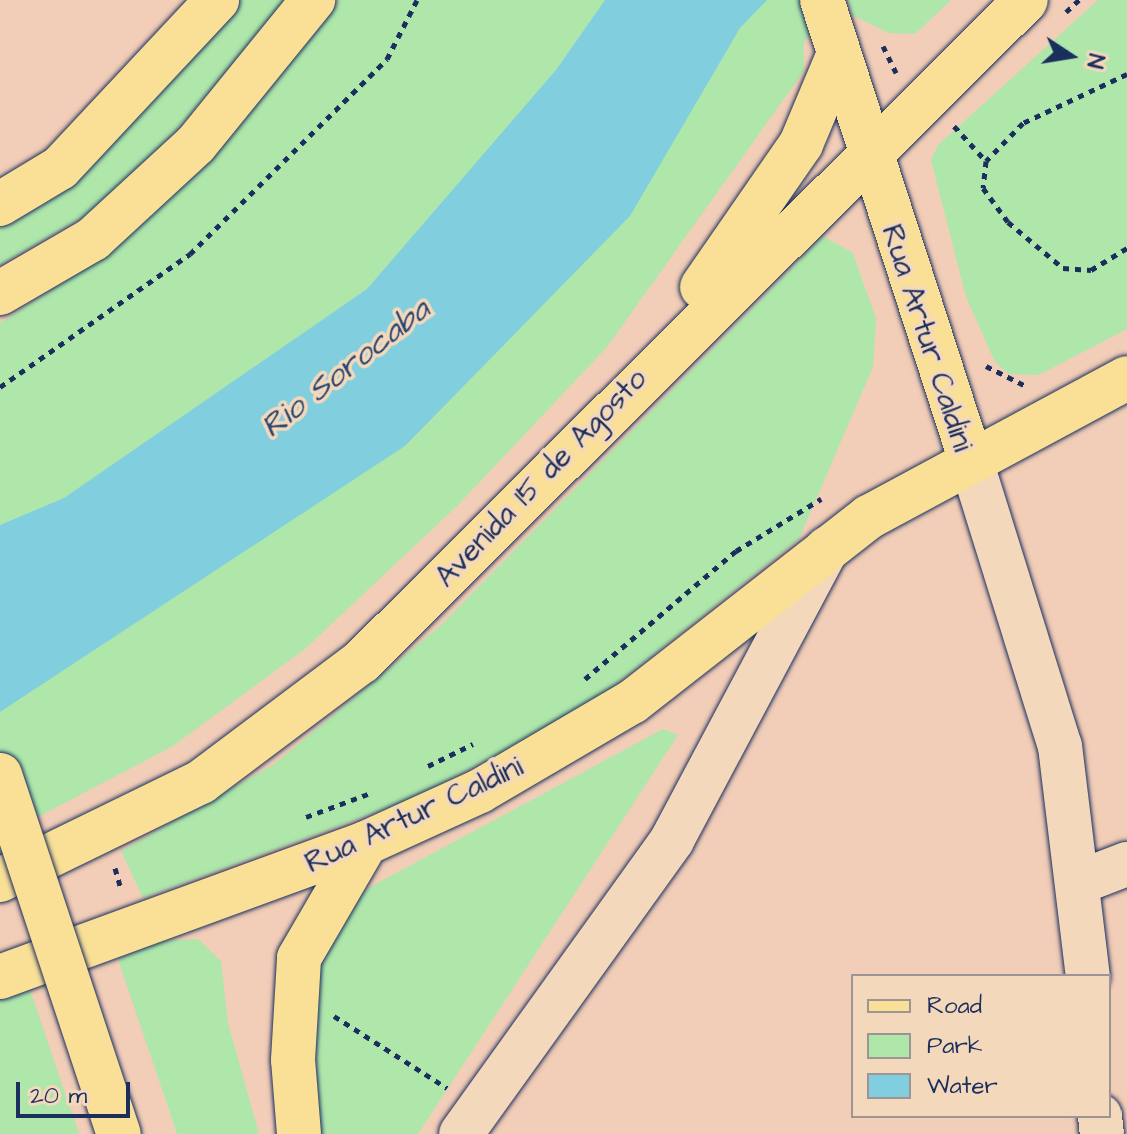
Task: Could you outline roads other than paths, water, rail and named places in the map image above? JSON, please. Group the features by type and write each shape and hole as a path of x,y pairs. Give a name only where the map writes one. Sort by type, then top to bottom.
{"main road":[{"path":"0,204 60,168 217,0"},
{"path":"0,293 93,239 185,155 313,0"},
{"name":"Rua Artur Caldini","path":"0,977 133,931 366,843 480,791 632,702 827,549 971,461 866,151 822,0"},
{"name":"Avenida 15 de Agosto","path":"0,880 104,832 201,782 361,662 866,151 1026,0"},
{"path":"644,373 801,144 836,49"},
{"path":"971,461 1127,378"},
{"path":"0,775 119,1134"},
{"path":"299,1134 294,989 311,929 366,843"}],"street":[{"path":"971,461 1048,696 1080,882 1088,974"},
{"path":"469,1121 672,840 827,549"},
{"path":"1080,882 1127,864"}],"water":[{"name":"Rio Sorocaba","path":"605,0 767,0 740,28 630,216 405,446 0,712 0,525 64,498 367,289 556,70"}]}
